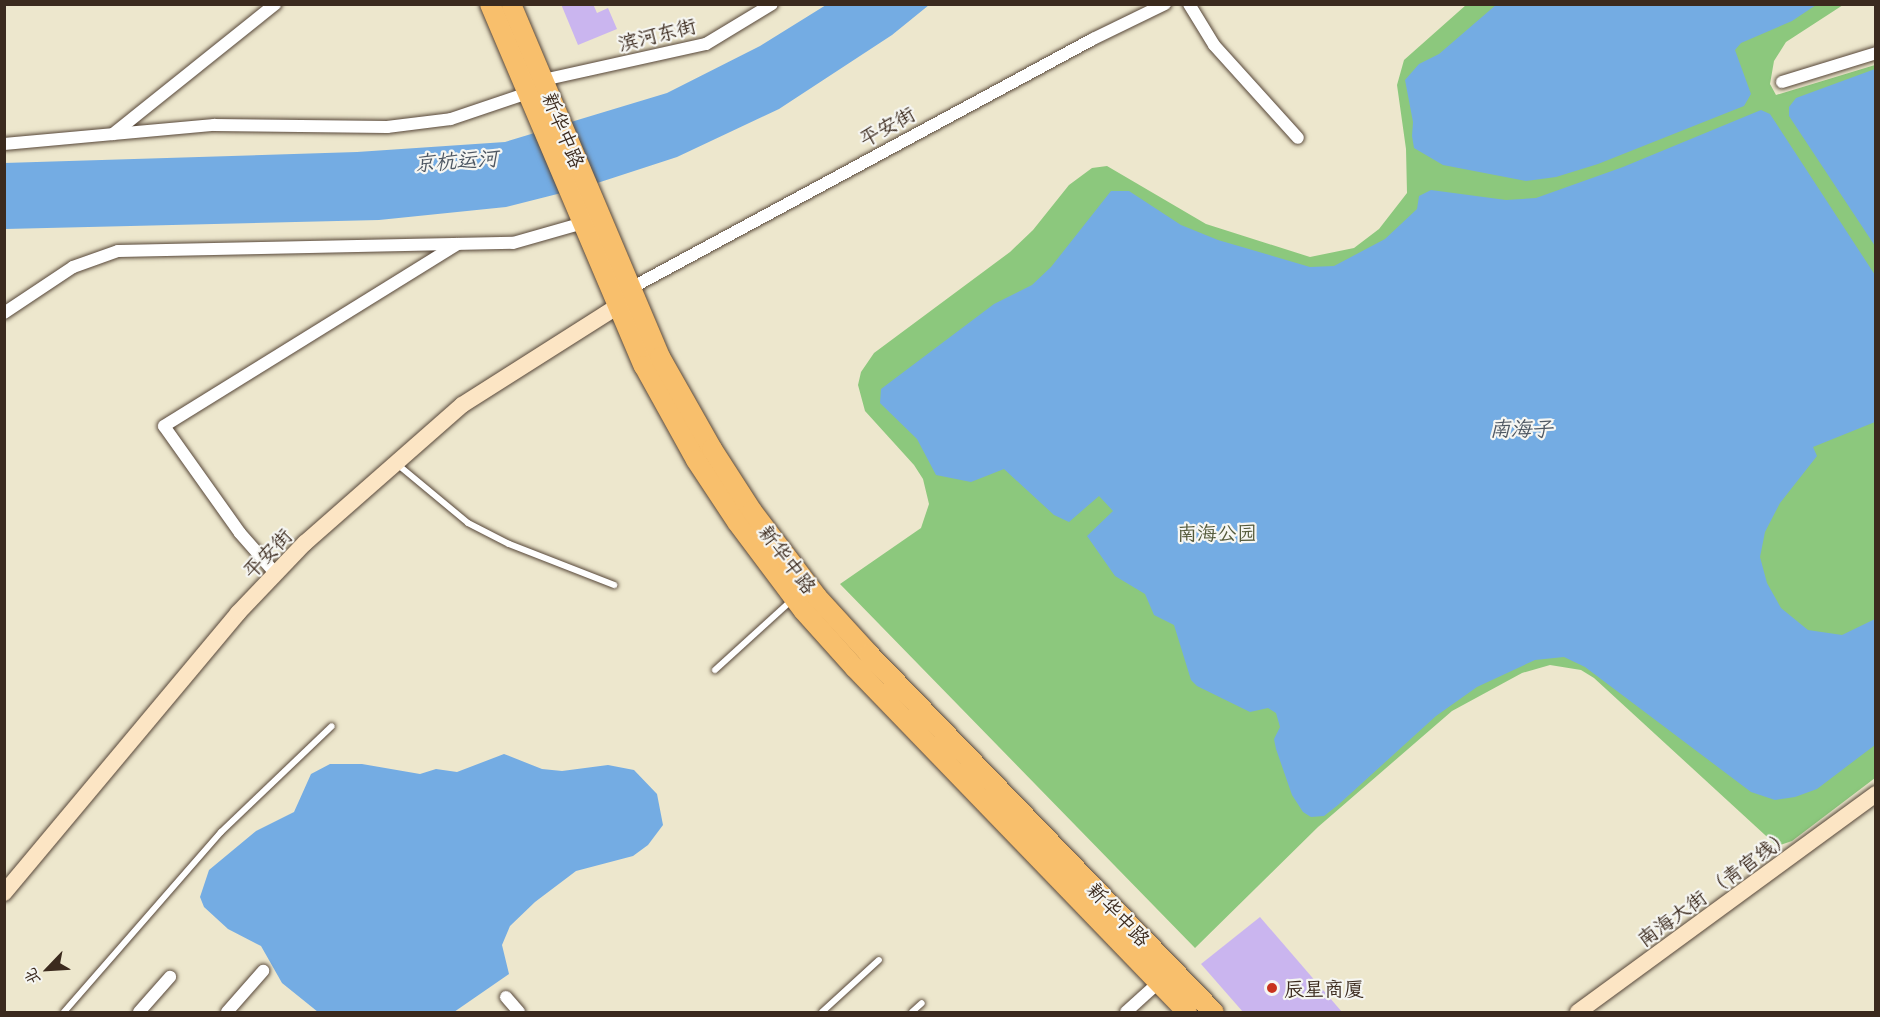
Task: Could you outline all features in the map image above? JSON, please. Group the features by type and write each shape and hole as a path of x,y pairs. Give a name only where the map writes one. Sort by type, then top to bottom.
{"main road":[{"name":"新华中路","path":"490,4 528,93 551,124"},
{"name":"新华中路","path":"511,4 543,80 551,124 618,306 644,366 696,460 794,599 855,668 1187,1012"},
{"name":"新华中路","path":"583,209 631,288 660,357 712,449 817,597 1214,1012"}],"street":[{"path":"112,134 275,4"},
{"name":"滨河东街","path":"543,80 706,44 772,4"},
{"name":"平安街","path":"631,288 1093,39 1165,4"},
{"path":"1189,4 1214,45 1298,138"},
{"path":"1782,82 1875,53"},
{"path":"4,144 214,125 387,127 451,119 528,93"},
{"path":"4,313 73,267 118,251 513,243 583,209"},
{"path":"276,574 240,533 164,426 458,243"},
{"name":"平安街","path":"4,893 238,613 276,574 396,462 492,383 618,306"},
{"name":"南海大街 （青官线）","path":"1578,1012 1875,794"},
{"path":"227,1012 263,971"},
{"path":"139,1012 170,977"},
{"path":"1126,1012 1158,983"},
{"path":"506,997 519,1012"}],"lane":[{"path":"396,462 468,523 509,544 614,585"},
{"path":"716,670 794,599"},
{"path":"64,1012 221,832 332,726"},
{"path":"822,1012 879,960"},
{"path":"912,1012 922,1004"}],"green space":[{"name":"南海子","path":"1466,5 1843,5 1786,42 1774,61 1770,84 1776,95 1875,65 1875,778 1792,841 1777,846 1594,678 1581,670 1550,665 1522,673 1452,711 1318,827 1195,948 840,584 921,528 929,504 923,479 914,465 865,411 858,385 861,372 874,353 1010,252 1033,230 1069,185 1092,168 1107,166 1206,224 1310,257 1354,248 1379,229 1407,193 1406,149 1397,85 1404,60"}],"water":[{"path":"1497,4 1816,5 1792,21 1741,43 1735,50 1751,94 1744,106 1598,164 1556,177 1526,181 1443,165 1414,148 1412,136 1413,122 1405,80 1419,64 1439,54"},
{"name":"京杭运河","path":"826,5 929,5 892,35 779,109 677,157 585,187 506,207 379,220 5,229 4,163 357,152 505,142 667,93 760,46"},
{"path":"1875,69 1875,246 1789,116 1789,107 1796,98"},
{"name":"南海子","path":"1761,110 1770,114 1875,275 1875,422 1813,447 1817,456 1780,503 1765,532 1760,557 1767,583 1781,608 1808,630 1842,635 1875,619 1875,745 1817,789 1795,797 1775,800 1751,792 1585,667 1564,657 1535,660 1477,687 1436,716 1324,816 1311,817 1303,812 1292,795 1276,749 1274,739 1280,727 1276,713 1268,708 1250,712 1197,686 1191,680 1174,625 1154,615 1145,594 1115,576 1087,536 1113,511 1099,496 1069,522 1054,515 1004,469 971,482 936,475 917,439 880,403 881,389 994,304 1032,285 1051,267 1111,191 1129,191 1181,225 1218,240 1310,267 1334,266 1385,239 1417,209 1419,196 1431,190 1506,200 1536,198 1623,167"},
{"path":"504,754 542,769 562,771 608,765 634,770 657,794 663,825 648,845 633,856 576,871 535,902 510,926 502,945 509,974 454,1012 318,1012 282,983 261,946 228,929 204,907 200,897 209,870 256,831 294,812 311,774 330,764 362,764 420,774 436,769 457,772"}],"building":[{"path":"561,4 593,4 597,13 608,8 617,29 578,45"},
{"name":"辰星商厦","path":"1260,917 1342,1012 1243,1012 1201,964"}],"place":[{"name":"辰星商厦","path":"1272,988"}],"park label":[{"name":"南海公园","path":"1217,532"}]}
